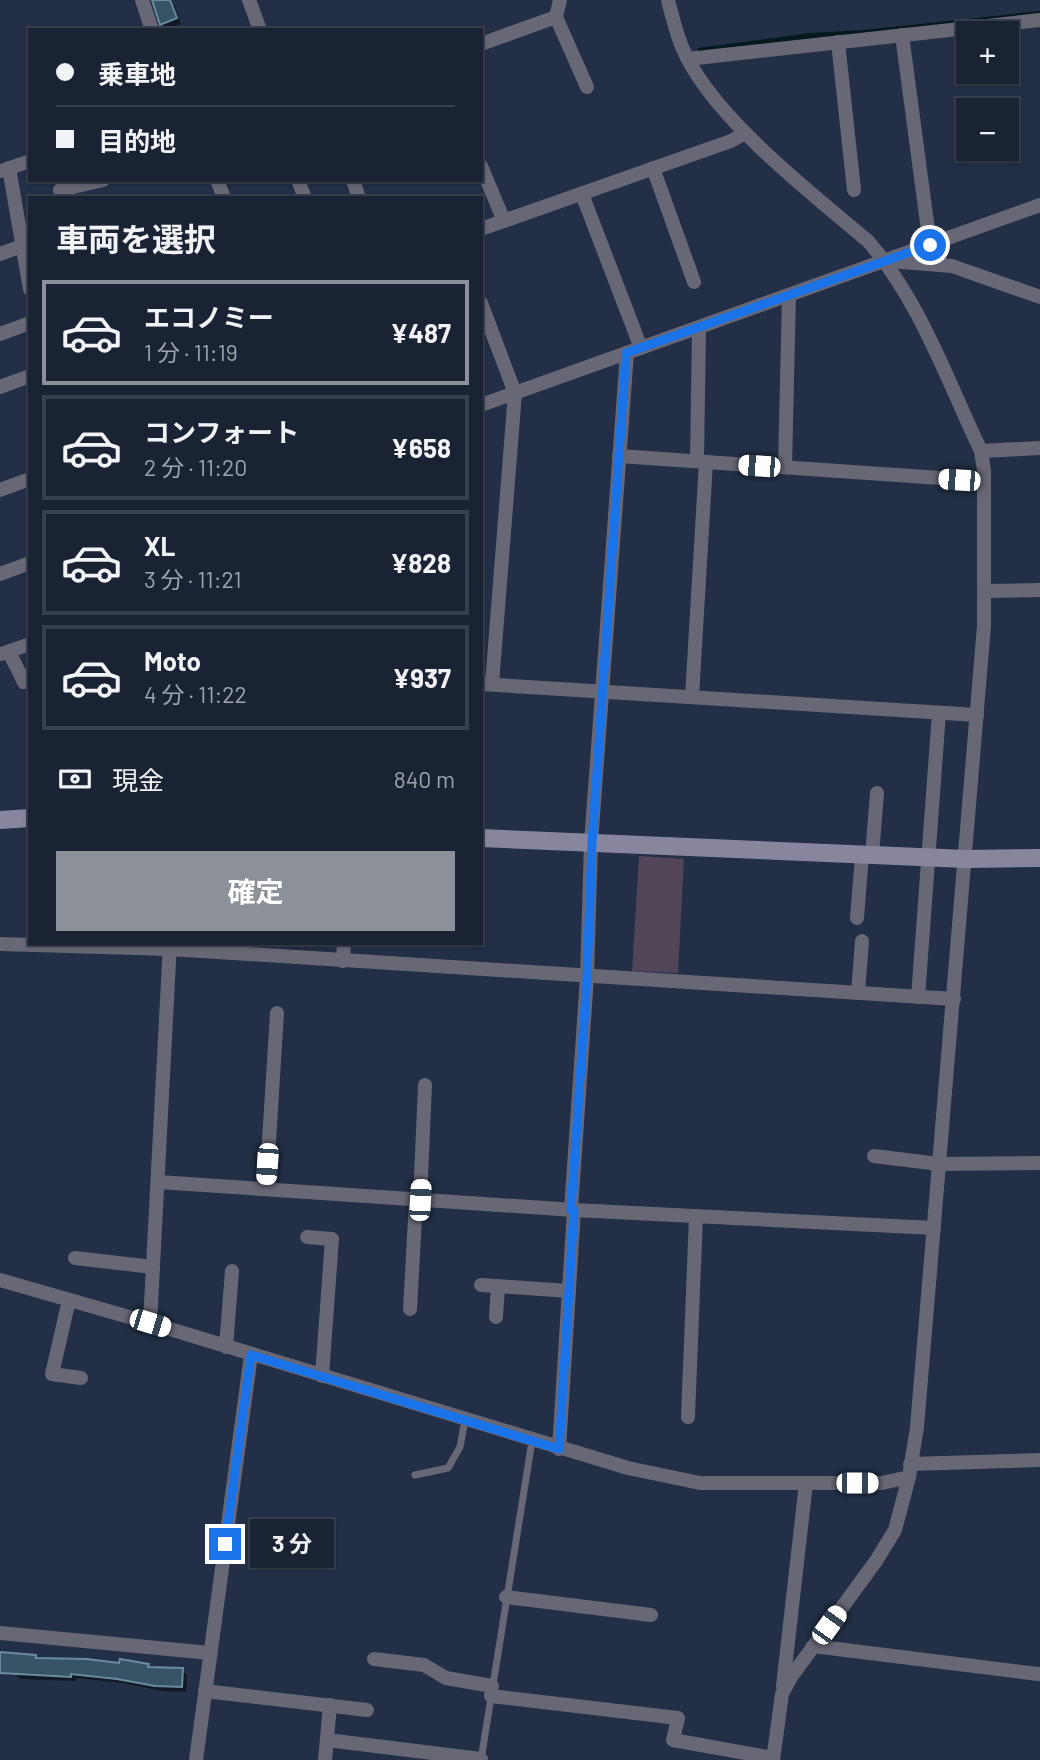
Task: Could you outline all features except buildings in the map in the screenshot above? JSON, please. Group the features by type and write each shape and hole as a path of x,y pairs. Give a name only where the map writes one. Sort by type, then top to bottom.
{"street":[{"path":"142,0 151,28"},
{"path":"249,0 259,28"},
{"path":"561,0 556,17 587,87"},
{"path":"668,0 682,48 710,92 746,133 868,241 885,261 907,295 981,451 984,481 984,626 917,1427 895,1530 876,1561 791,1677 782,1695"},
{"path":"483,43 556,17"},
{"path":"688,59 1040,20"},
{"path":"902,35 930,245"},
{"path":"838,42 854,190"},
{"path":"483,228 731,141 746,133"},
{"path":"28,162 4,170 28,278"},
{"path":"653,168 694,282"},
{"path":"483,171 505,221"},
{"path":"60,190 94,182"},
{"path":"582,194 641,348"},
{"path":"483,404 1040,205"},
{"path":"0,254 22,246"},
{"path":"885,261 952,266 1040,297"},
{"path":"785,467 789,295"},
{"path":"483,308 515,393 487,684 977,715"},
{"path":"0,334 28,324"},
{"path":"692,697 701,462 699,328"},
{"path":"559,1449 587,977 592,843 626,353"},
{"path":"0,387 28,377"},
{"path":"981,451 1040,448"},
{"path":"619,456 984,481"},
{"path":"0,490 28,480"},
{"path":"0,574 28,564"},
{"path":"984,591 1040,590"},
{"path":"28,645 4,653 24,682 28,682"},
{"path":"918,997 939,713"},
{"path":"857,918 877,793"},
{"path":"0,820 28,818"},
{"path":"483,838 965,859 1040,858"},
{"path":"858,993 862,941"},
{"path":"0,944 28,944"},
{"path":"85,945 170,946 343,961 954,999"},
{"path":"343,961 344,945"},
{"path":"150,1323 170,946"},
{"path":"266,1189 277,1013"},
{"path":"410,1309 425,1085"},
{"path":"874,1156 939,1164 1040,1163"},
{"path":"158,1182 572,1210 934,1228"},
{"path":"688,1417 696,1216"},
{"path":"307,1237 332,1239 323,1376"},
{"path":"75,1258 153,1267"},
{"path":"226,1347 232,1271"},
{"path":"0,1280 150,1323 559,1449 628,1468 699,1483 882,1483 909,1470 1040,1460"},
{"path":"481,1285 569,1292"},
{"path":"496,1317 498,1286"},
{"path":"69,1300 52,1374 81,1378"},
{"path":"195,1760 251,1355"},
{"path":"374,1659 425,1665 446,1678 491,1691 678,1718 673,1740 773,1759 806,1483"},
{"path":"506,1597 651,1615"},
{"path":"0,1633 210,1653"},
{"path":"813,1646 1038,1674"},
{"path":"205,1691 367,1710"},
{"path":"325,1760 330,1705"},
{"path":"327,1740 481,1760"}],"lane":[{"path":"415,1475 447,1468 460,1447 465,1420"},
{"path":"481,1760 532,1441"}],"shaded area":[{"path":"1040,11 1040,16 995,21 956,21 956,25 698,54 698,48 810,33 864,30"},
{"path":"639,856 684,859 678,973 632,971"}],"route":[{"path":"225,1544 251,1355 559,1449 574,1210 571,1210 587,977 592,843 626,353 930,245"}]}
